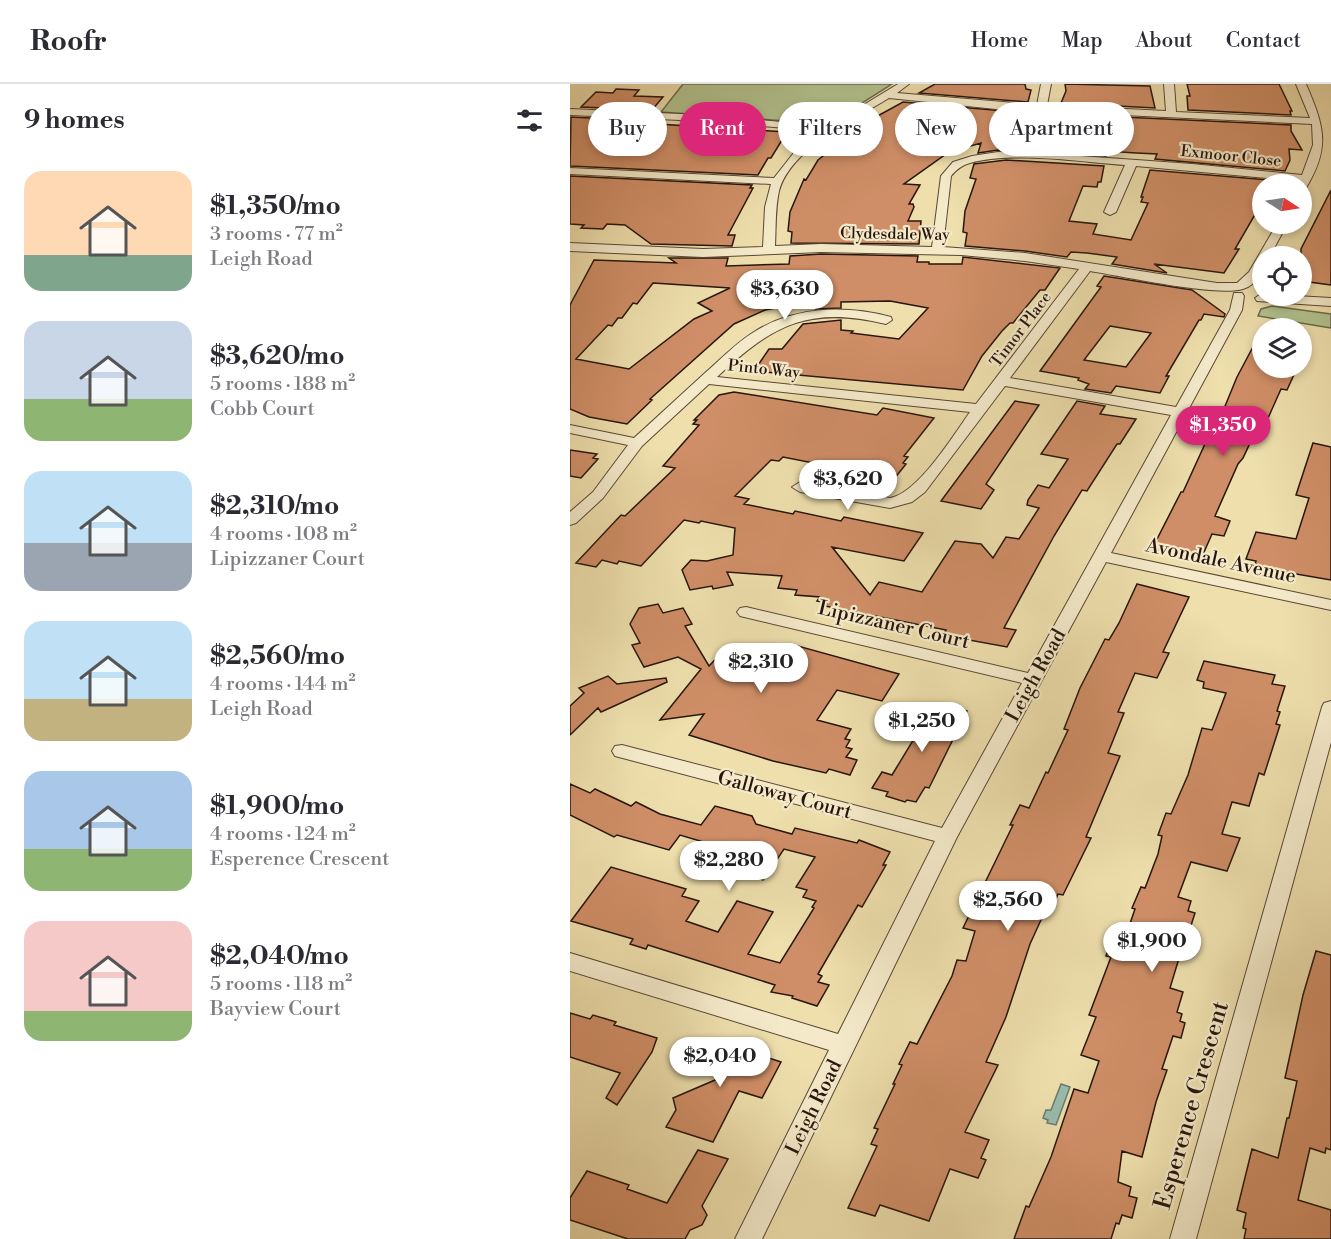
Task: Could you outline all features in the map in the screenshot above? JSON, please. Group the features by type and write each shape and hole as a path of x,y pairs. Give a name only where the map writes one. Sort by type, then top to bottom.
{"street":[{"path":"876,102 904,84"},
{"path":"1043,102 1046,84"},
{"path":"1169,84 1171,114"},
{"path":"1301,84 1316,121 1320,147 1308,174"},
{"path":"888,95 989,105"},
{"path":"570,112 702,118 778,124"},
{"path":"1134,112 1316,121"},
{"name":"Exmoor Close","path":"938,250 946,176 952,167 974,158 1010,155 1218,167 1258,174"},
{"path":"769,250 771,205 778,181 798,156"},
{"path":"1110,213 1132,162"},
{"path":"570,171 778,181"},
{"name":"Clydesdale Way","path":"571,249 703,253 844,248 938,250 1014,256 1217,287 1237,295 1252,292"},
{"name":"Timor Place","path":"800,487 879,501 902,501 920,489 1087,267"},
{"path":"1237,295 1252,292"},
{"name":"Leigh Road","path":"748,1239 947,837 1180,412 1237,295"},
{"name":"Clydesdale Way","path":"1312,300 1331,302"},
{"path":"706,380 757,335 788,321 837,313 866,315 886,320"},
{"name":"Pinto Way","path":"570,520 598,495 637,443 706,380 979,409"},
{"path":"1002,381 1180,412"},
{"path":"570,429 637,443"},
{"name":"Avondale Avenue","path":"1102,556 1331,605"},
{"name":"Lipizzaner Court","path":"746,612 1032,680"},
{"name":"Esperence Crescent","path":"1183,1239 1331,707"},
{"name":"Galloway Court","path":"622,751 947,837"},
{"path":"570,962 843,1045"}],"green space":[{"path":"683,84 892,84 864,102 778,102 778,120 766,120 766,102 679,102 679,113 667,112 667,104"},
{"path":"1272,306 1331,314 1331,328 1312,325 1312,318 1258,316 1261,309"}],"shaded area":[{"path":"1061,1084 1070,1087 1056,1125 1047,1123 1048,1120 1043,1118 1046,1110 1051,1110"}],"building":[{"path":"935,84 1025,84 1026,89 1031,90 1028,102 919,93"},
{"path":"1065,84 1150,86 1155,108 1134,107 1134,102 1061,102 1066,91"},
{"path":"1187,84 1279,84 1292,111 1290,111 1291,115 1188,110 1187,96 1190,96"},
{"path":"616,89 639,90 634,96 663,97 659,102 588,102 588,107 581,107 596,92 613,93"},
{"path":"895,106 895,156 943,156 904,184 920,185 909,204 913,204 914,207 908,221 921,221 919,244 791,243 792,232 788,231 790,212 804,179 806,180 823,156 883,156 883,113"},
{"path":"977,109 989,110 989,151 978,153 981,143 977,144"},
{"path":"571,117 588,118 588,156 667,156 667,125 679,125 679,156 766,156 766,131 778,131 778,147 758,175 570,166"},
{"path":"1134,118 1291,125 1291,131 1302,150 1289,149 1290,160 1285,171 1155,159 1157,154 1134,153"},
{"path":"1006,160 1104,166 1101,182 1098,182 1097,187 1083,186 1069,221 1097,224 1093,234 1131,240 1148,203 1141,202 1143,197 1141,197 1150,170 1252,179 1252,220 1235,249 1239,249 1224,273 1154,264 1167,273 1112,264 1117,257 1071,252 1067,257 965,246 967,233 963,232 965,211 976,179 970,178 974,164"},
{"path":"570,176 752,185 750,188 753,188 728,235 735,235 732,246 651,244 625,225 607,224 603,229 581,228 584,225 570,224"},
{"path":"1331,190 1331,285 1312,282 1312,246 1303,246 1309,234 1312,234 1312,227"},
{"path":"821,254 918,256 917,262 929,262 929,264 962,264 963,257 1060,268 1045,290 1040,290 982,356 963,390 754,371 769,349 782,349 803,324 841,320 841,330 899,339 928,308 890,301 841,302 841,308 816,309 824,299 765,310 734,324 650,399 652,400 627,424 589,417 570,409 570,305 594,260 676,263 669,258 728,258 726,266 789,264 790,256","holes":["653,283 730,288 698,303 712,311 694,319 629,369 576,359 608,325 612,326 618,318 622,318 633,303 637,304"]},
{"path":"1104,276 1192,290 1225,314 1224,317 1204,314 1199,320 1166,376 1169,376 1160,393 1116,386 1111,393 1085,389 1089,384 1078,380 1079,378 1040,371 1101,287 1097,286","holes":["1110,326 1151,333 1126,367 1084,360"]},
{"path":"1252,349 1252,378 1292,378 1287,390 1281,389 1265,425 1259,424 1215,516 1230,521 1224,536 1212,534 1201,559 1152,549 1183,492"},
{"path":"734,392 877,415 883,408 934,418 904,456 908,457 903,463 906,464 886,489 858,483 862,477 827,468 829,466 783,457 779,461 771,460 735,496 749,499 744,504 793,514 795,511 841,521 844,517 923,533 904,561 832,547 870,595 879,582 922,592 955,541 981,544 993,558 1006,537 1019,539 1039,508 1027,505 1028,500 1038,485 1049,488 1068,459 1041,454 1077,401 1105,406 1100,414 1136,419 1087,491 1082,490 1054,536 1004,628 1016,630 1007,647 958,638 959,636 944,633 946,630 825,606 827,603 817,601 820,597 795,595 797,590 778,588 782,576 727,572 733,585 690,590 682,570 691,560 707,561 733,555 735,528 701,521 699,523 684,520 641,566 602,560 596,567 576,563 621,515 625,516 675,468 663,466 699,425 693,424 697,420 694,420 719,395"},
{"path":"1015,401 1039,405 986,484 994,490 981,509 941,501"},
{"path":"1313,443 1331,447 1331,580 1261,568 1262,566 1255,564 1256,561 1246,559 1256,532 1296,539 1309,498 1296,495"},
{"path":"570,450 597,454 593,458 598,459 581,478 570,476"},
{"path":"1137,584 1189,597 1163,652 1169,653 1157,678 1135,673 1118,712 1124,713 1108,753 1120,756 1086,837 1091,838 1063,895 1058,894 1056,899 1051,898 1030,944 1006,1017 986,1062 998,1065 965,1132 989,1140 981,1158 986,1160 978,1178 950,1169 929,1221 880,1205 875,1216 848,1208 877,1146 871,1144 878,1129 874,1128 895,1084 893,1084 902,1065 899,1064 910,1042 917,1044 952,976 957,960 966,961 975,931 963,928 1013,825 1010,825 1020,805 1029,808 1046,772 1048,773 1068,730 1064,729 1080,688 1105,639 1109,640 1119,623"},
{"path":"658,604 663,613 683,608 692,624 685,626 709,666 730,644 791,656 798,646 899,674 882,701 837,690 817,720 851,729 845,739 850,740 846,747 852,749 846,757 857,760 850,775 829,769 826,773 773,761 689,735 704,714 660,720 701,669 678,657 644,667 632,645 640,643 630,624 639,608"},
{"path":"1204,661 1275,675 1272,684 1285,686 1277,711 1280,712 1276,724 1280,725 1264,775 1259,773 1249,806 1232,802 1222,834 1240,838 1227,871 1191,862 1178,897 1191,901 1188,911 1195,913 1170,988 1183,992 1177,1012 1182,1014 1180,1021 1185,1023 1181,1038 1173,1036 1162,1069 1167,1070 1142,1157 1122,1151 1118,1182 1131,1187 1129,1196 1137,1198 1132,1218 1122,1215 1119,1224 1116,1223 1111,1239 1014,1239 1026,1206 1029,1207 1051,1157 1074,1089 1088,1093 1099,1061 1081,1055 1096,1017 1089,1015 1111,957 1106,956 1112,938 1124,941 1135,909 1132,908 1141,887 1145,888 1158,854 1162,836 1158,835 1166,813 1171,814 1188,775 1202,728 1212,730 1226,693 1203,688 1204,682 1197,680"},
{"path":"608,676 617,684 666,678 667,682 601,712 598,708 570,735 570,706 584,693 579,688"},
{"path":"917,705 945,711 948,706 967,711 929,788 925,787 916,802 907,800 905,802 886,796 888,792 872,788 882,772 892,775 920,729 905,726"},
{"path":"570,784 590,793 595,789 631,806 636,802 660,814 701,825 715,806 752,816 756,824 792,834 795,828 857,843 859,840 890,852 883,865 886,865 862,907 858,905 818,974 822,976 818,982 829,985 817,1006 792,998 793,996 771,992 775,985 648,945 646,949 630,944 633,939 571,921 611,867 686,889 682,896 699,901 686,921 718,932 737,901 773,912 748,954 780,963 814,908 812,907 816,901 803,897 807,890 796,887 815,857 784,849 763,880 732,871 744,854 680,835 669,850 617,835 614,837 570,815"},
{"path":"1316,951 1331,955 1331,1150 1326,1148 1325,1153 1310,1148 1298,1200 1331,1210 1331,1239 1244,1239 1246,1229 1243,1228 1246,1213 1237,1210 1252,1149 1278,1158 1287,1118 1289,1118 1297,1081 1285,1078 1303,995"},
{"path":"570,1013 590,1019 593,1015 616,1022 614,1025 657,1038 652,1052 617,1105 606,1098 620,1073 570,1057"},
{"path":"697,1042 734,1052 736,1047 781,1062 762,1098 739,1091 713,1142 666,1127 676,1110 673,1098 722,1077 682,1065"},
{"path":"698,1150 728,1159 702,1206 707,1215 702,1225 690,1230 685,1239 628,1239 570,1220 570,1198 587,1171 629,1185 627,1189 667,1203"}]}
